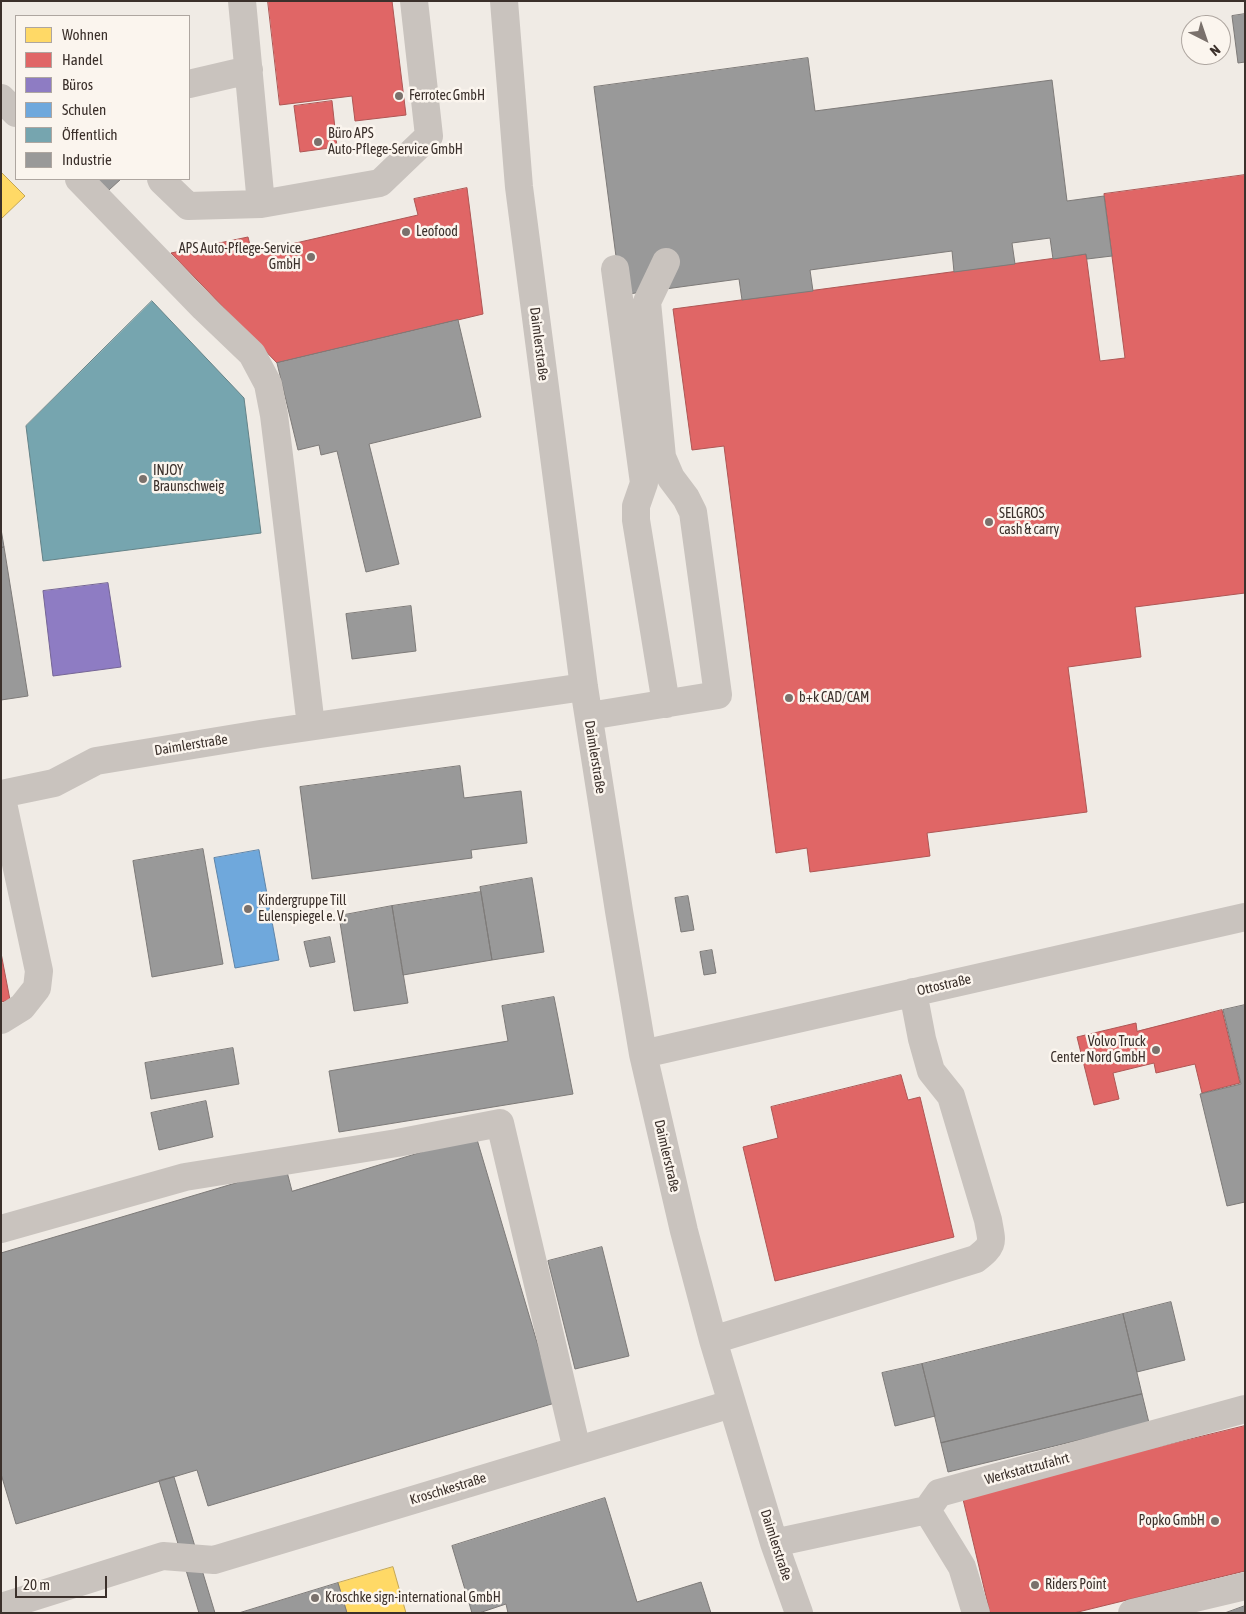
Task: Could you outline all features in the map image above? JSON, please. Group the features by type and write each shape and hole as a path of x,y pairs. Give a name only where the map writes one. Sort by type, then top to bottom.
{"street":[{"path":"242,1 261,204"},
{"path":"162,180 188,206 261,204 380,183 429,136 414,1"},
{"name":"Daimlerstraße","path":"504,1 519,187 584,686 643,1054 684,1230 713,1340 774,1543 799,1613"},
{"path":"190,84 249,70"},
{"path":"1,98 15,112"},
{"path":"80,180 204,308 252,354 268,384 274,414 311,726"},
{"path":"589,716 718,695 693,512 686,498 671,478 662,457 648,302 666,262"},
{"path":"615,269 644,483 636,506 636,520 666,704"},
{"name":"Daimlerstraße","path":"1,794 54,783 96,761 311,726 584,686"},
{"path":"1,794 39,971 37,988 22,1007 1,1020"},
{"name":"Ottostraße","path":"643,1054 1245,917"},
{"path":"713,1340 976,1259 988,1249 992,1240 988,1220 951,1096 931,1071 922,1040 913,992"},
{"path":"1,1229 185,1177 397,1143 500,1123 577,1450"},
{"name":"Kroschkestraße","path":"1,1607 163,1556 214,1560 731,1404"},
{"name":"Werkstattzufahrt","path":"927,1510 939,1493 1245,1409"},
{"path":"774,1543 927,1510 962,1567 976,1613"},
{"path":"1132,1613 1245,1586"}],"building: Wohnen":[{"path":"1,172 25,196 1,219"},
{"path":"393,1567 406,1613 347,1613 338,1583"}],"building: Handel":[{"path":"268,1 392,1 406,115 355,121 352,96 280,105"},
{"path":"332,101 337,147 300,152 294,106"},
{"name":"SELGROS cash & carry","path":"1245,175 1245,593 1135,607 1141,657 1068,667 1087,812 927,833 930,856 810,872 807,848 776,853 724,446 692,450 673,309 1086,254 1100,361 1125,358 1104,194"},
{"path":"467,188 483,314 277,363 171,253 248,237 252,253 418,215 414,199"},
{"path":"1,953 10,1000 1,1002"},
{"name":"Volvo Truck Center Nord GmbH","path":"1222,1010 1240,1083 1202,1093 1195,1064 1156,1073 1154,1063 1113,1073 1119,1099 1094,1105 1077,1037 1136,1023 1137,1031"},
{"path":"901,1075 908,1100 920,1097 954,1237 775,1281 743,1147 778,1138 771,1107"},
{"path":"1245,1426 1245,1571 1074,1613 990,1613 962,1495"}],"building: Büros":[{"path":"108,583 121,667 53,676 43,591"}],"building: Schulen":[{"path":"259,850 279,960 235,968 214,858"}],"building: Öffentlich":[{"name":"INJOY Braunschweig","path":"152,301 244,398 261,533 43,561 26,426"}],"building: Industrie":[{"path":"1245,14 1245,62 1238,63 1232,16"},
{"path":"808,58 815,111 1052,80 1067,201 1104,196 1112,256 1087,259 1086,254 1053,259 1050,238 1012,243 1015,264 954,272 952,251 810,270 813,291 742,300 739,279 621,295 594,87"},
{"path":"99,180 120,180 109,190"},
{"path":"458,320 481,417 369,444 399,564 366,572 337,451 321,455 319,445 298,450 277,363"},
{"path":"1,529 4,547 1,548"},
{"path":"4,547 28,696 1,700 1,548"},
{"path":"411,606 416,651 352,659 346,614"},
{"path":"460,766 464,798 521,791 527,843 471,850 472,858 312,879 300,787"},
{"path":"203,849 223,964 152,977 133,861"},
{"path":"532,878 544,952 492,960 480,887"},
{"path":"481,892 492,960 403,975 392,906"},
{"path":"688,896 694,930 681,932 675,898"},
{"path":"392,906 408,1003 354,1011 339,916"},
{"path":"330,937 335,962 310,967 304,942"},
{"path":"712,950 716,973 704,975 700,952"},
{"path":"554,997 573,1094 339,1132 329,1071 508,1041 502,1006"},
{"path":"1245,1005 1245,1202 1227,1206 1200,1094 1241,1084 1223,1010"},
{"path":"233,1048 239,1084 151,1099 145,1063"},
{"path":"206,1101 213,1137 159,1150 151,1113"},
{"path":"476,1136 555,1403 208,1506 197,1470 16,1524 1,1474 1,1253 286,1168 292,1191"},
{"path":"602,1247 629,1356 575,1369 548,1261"},
{"path":"1171,1302 1185,1360 1137,1372 1123,1314"},
{"path":"1123,1314 1142,1394 941,1443 922,1364"},
{"path":"922,1364 935,1416 895,1426 882,1373"},
{"path":"1142,1394 1149,1423 948,1472 941,1443"},
{"path":"174,1477 215,1613 199,1613 159,1481"},
{"path":"605,1498 637,1602 701,1582 711,1613 508,1613 506,1604 479,1613 472,1613 452,1546"},
{"name":"Kroschke sign-international GmbH","path":"338,1583 347,1613 239,1613"},
{"path":"1245,1606 1245,1613 1225,1613"}],"place":[{"name":"Ferrotec GmbH","path":"399,96"},
{"name":"Büro APS Auto-Pflege-Service GmbH","path":"318,142"},
{"name":"Leofood","path":"406,232"},
{"name":"APS Auto-Pflege-Service GmbH","path":"311,257"},
{"name":"INJOY Braunschweig","path":"143,479"},
{"name":"SELGROS cash & carry","path":"989,522"},
{"name":"b+k CAD/CAM","path":"789,698"},
{"name":"Kindergruppe Till Eulenspiegel e. V.","path":"248,909"},
{"name":"Volvo Truck Center Nord GmbH","path":"1156,1050"},
{"name":"Popko GmbH","path":"1215,1521"},
{"name":"Riders Point","path":"1035,1585"},
{"name":"Kroschke sign-international GmbH","path":"315,1598"}]}
